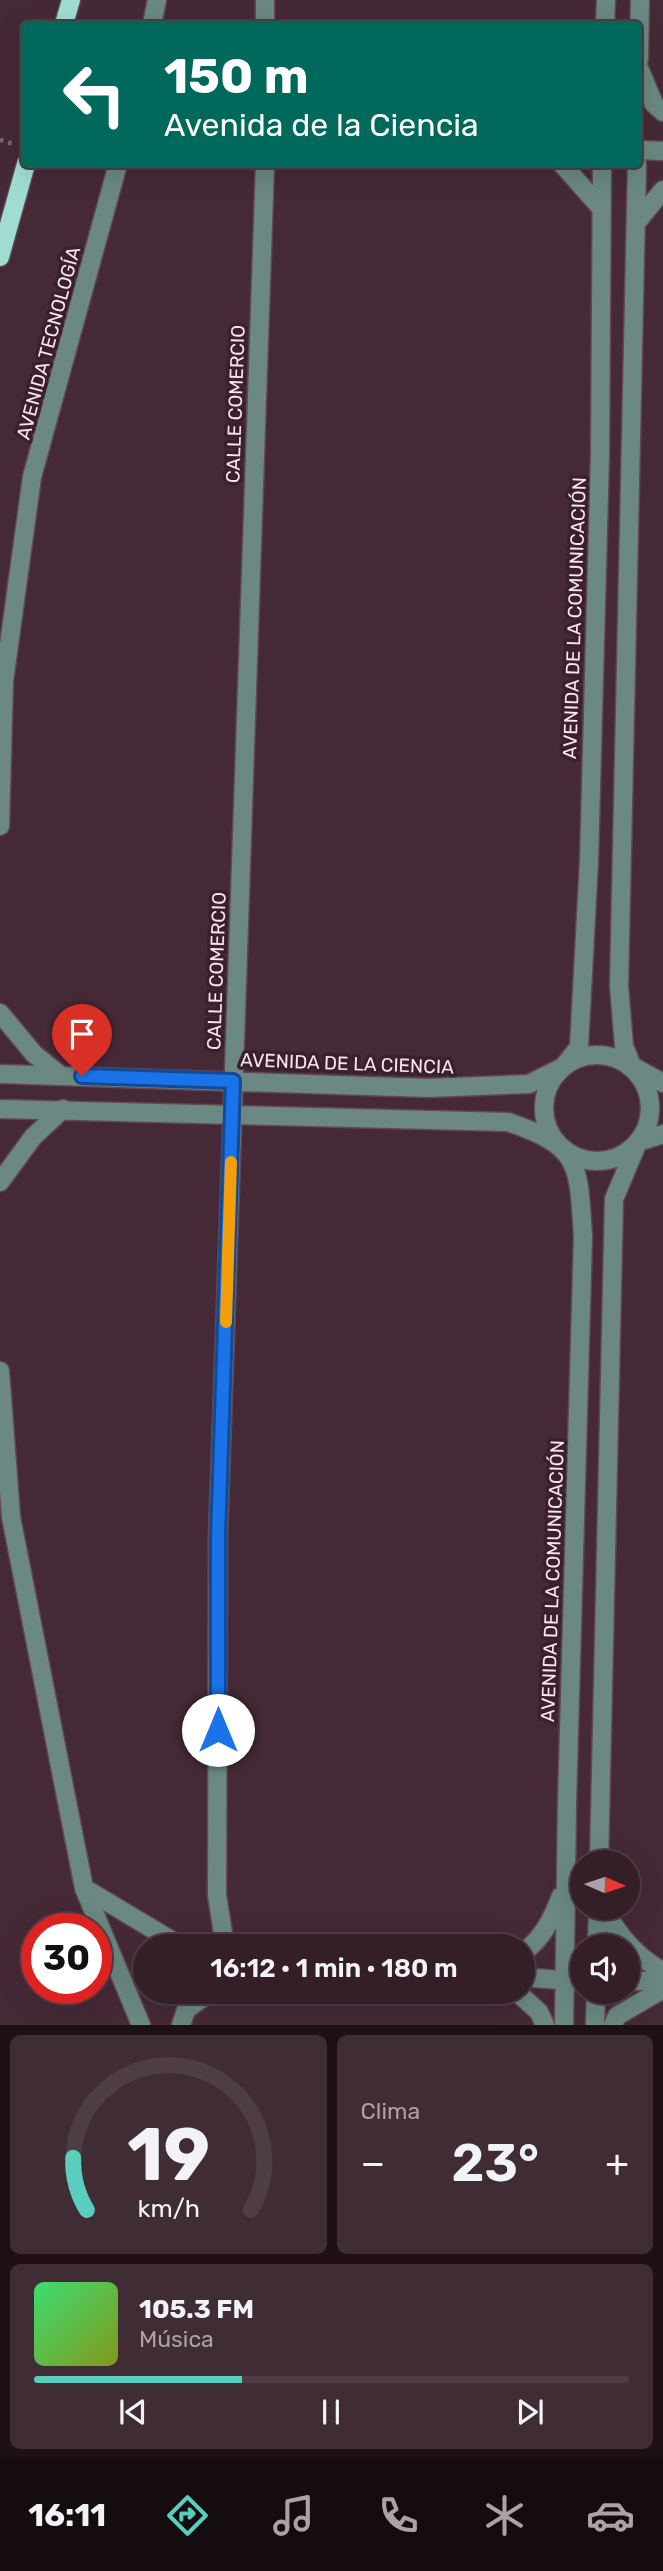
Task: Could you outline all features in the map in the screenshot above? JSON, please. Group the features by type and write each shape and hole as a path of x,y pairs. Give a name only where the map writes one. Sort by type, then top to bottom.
{"main road":[{"path":"65,21 71,0"},
{"path":"0,257 25,168"}],"street":[{"path":"153,21 157,0"},
{"path":"265,0 265,21"},
{"path":"605,21 606,0"},
{"path":"640,0 640,21"},
{"path":"642,75 654,104 663,112"},
{"path":"642,150 663,151"},
{"name":"AVENIDA TECNOLOGÍA","path":"0,826 4,681 32,477 117,168"},
{"name":"CALLE COMERCIO","path":"223,1934 217,1895 218,1537 265,168"},
{"path":"566,168 601,208"},
{"name":"AVENIDA DE LA COMUNICACIÓN","path":"563,1067 579,1047 589,861 600,456 602,168"},
{"path":"599,1850 614,1199 638,1142 647,1128 651,1111 650,1095 643,1079 632,1066 624,1046 619,986 637,168"},
{"path":"636,223 663,190"},
{"path":"0,1013 34,1054 60,1075"},
{"path":"558,1144 549,1130 545,1105 551,1080 563,1067 589,1055 619,1058 663,1083"},
{"name":"AVENIDA DE LA CIENCIA","path":"0,1074 428,1088 529,1084 563,1067"},
{"path":"0,1109 508,1122 558,1144 572,1155 599,1161 625,1154 638,1142 663,1134"},
{"path":"0,1182 33,1137 62,1109"},
{"name":"AVENIDA DE LA COMUNICACIÓN","path":"558,1144 579,1173 583,1236 566,1882 570,1934"},
{"path":"0,1371 11,1517 84,1888 141,2025"},
{"path":"535,1944 552,1921 566,1882"},
{"path":"84,1888 161,1934"},
{"path":"611,1920 627,1942 663,1971"},
{"path":"535,1978 570,1981"},
{"path":"640,1982 663,1981"},
{"path":"612,2025 617,2016 663,1989"},
{"name":"AVENIDA DE LA COMUNICACIÓN","path":"564,2025 570,1999"},
{"path":"181,2025 186,2010 194,2004"},
{"path":"530,2004 539,2012 545,2025"},
{"path":"594,2025 595,2004"}],"slow traffic":[{"path":"226,1322 231,1162"}],"route":[{"path":"82,1076 233,1081 218,1537 218,1730"}]}
